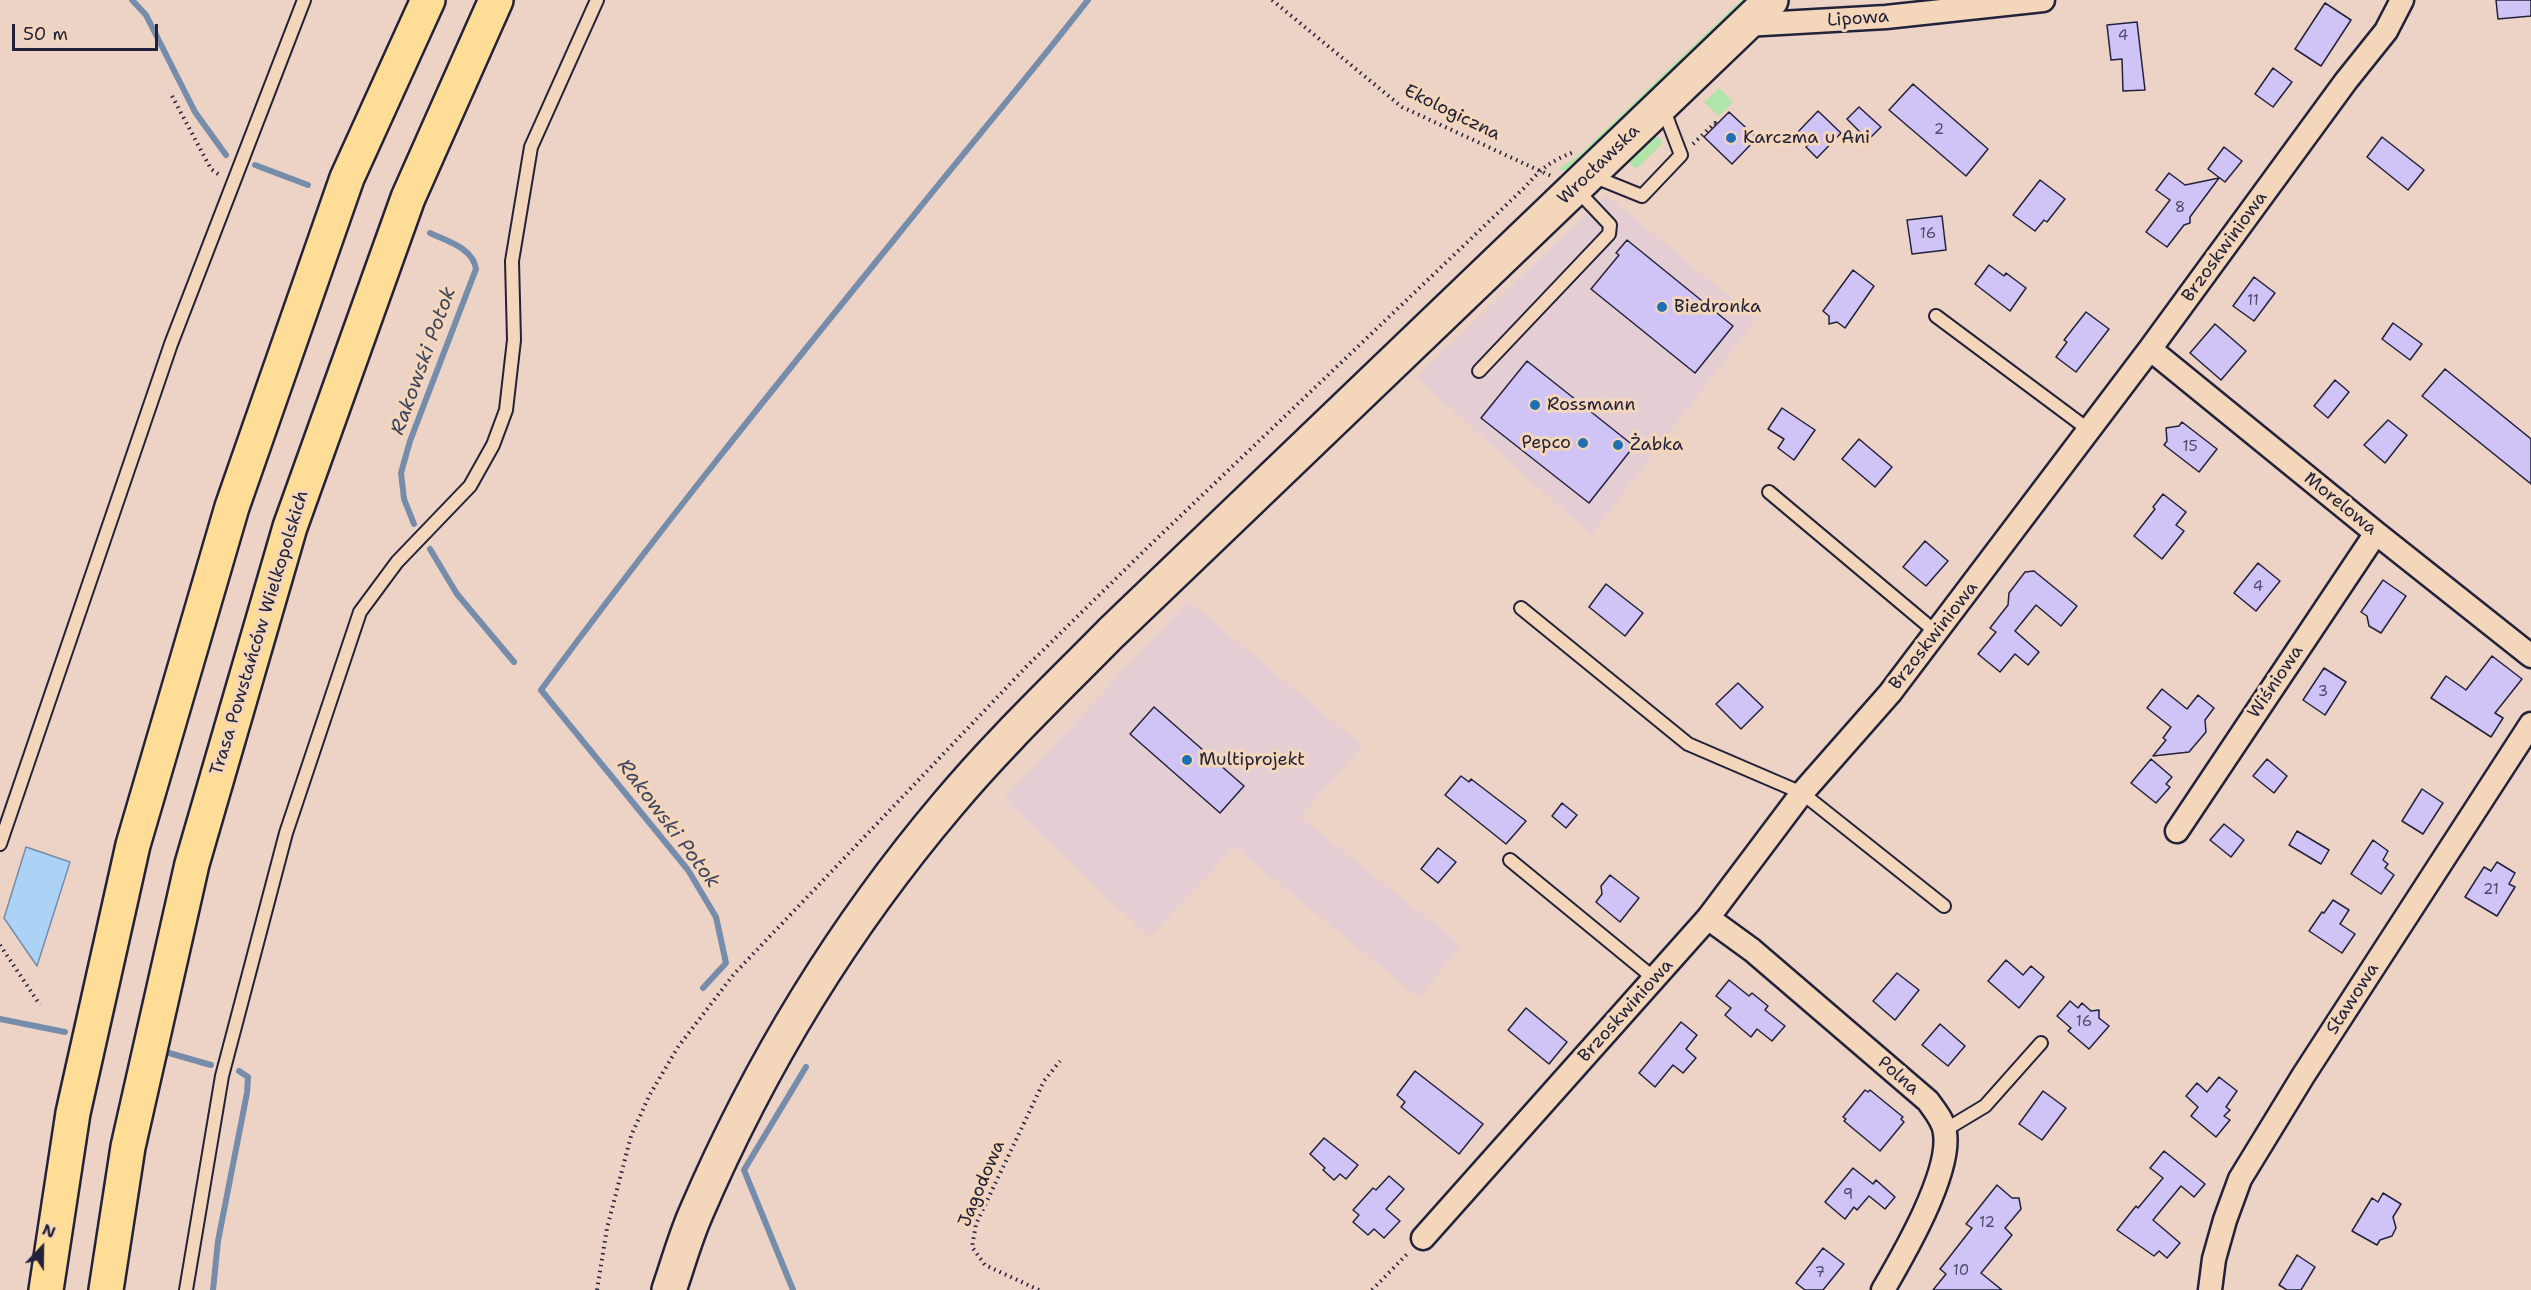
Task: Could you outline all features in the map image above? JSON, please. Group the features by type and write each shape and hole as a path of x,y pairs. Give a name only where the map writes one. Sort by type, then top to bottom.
{"highway":[{"path":"46,1290 73,1113 133,845 232,507 347,178 428,0"},
{"name":"Trasa Powstańców Wielkopolskich","path":"106,1290 128,1147 192,864 290,527 408,198 496,0"}],"main road":[{"name":"Wrocławska","path":"669,1290 695,1214 764,1070 822,972 885,882 948,804 1056,688 1771,0"}],"street":[{"name":"Lipowa","path":"1745,25 1887,17 2043,0"},
{"name":"Brzoskwiniowa","path":"1423,1238 1708,918 1802,793 1890,693 2150,349 2346,81 2386,32 2402,0"},
{"name":"Morelowa","path":"2150,349 2531,656"},
{"name":"Wiśniowa","path":"2176,831 2376,533"},
{"name":"Stawowa","path":"2210,1290 2222,1230 2240,1179 2303,1076 2527,739"},
{"name":"Polna","path":"1708,918 1752,950 1928,1101 1938,1114 1945,1130 1945,1160 1926,1205 1883,1290"}],"lane":[{"path":"0,844 171,344 304,0"},
{"path":"186,1290 222,1076 286,833 360,612 397,561 470,486 493,445 506,410 514,340 512,261 531,147 597,0"},
{"path":"1582,182 1642,196 1681,154 1662,105"},
{"path":"1479,371 1609,234 1610,225 1582,182"},
{"path":"1936,316 2089,430"},
{"path":"1769,492 1937,633"},
{"path":"1521,608 1688,744 1802,793 1944,906"},
{"path":"1510,860 1655,979"},
{"path":"1945,1130 1986,1106 2041,1043"}],"path":[{"name":"Ekologiczna","path":"1272,0 1402,107 1565,182 1582,182"},
{"path":"172,96 212,169 233,184"},
{"path":"1702,137 1715,123 1717,125"},
{"path":"0,945 40,1005"},
{"name":"Jagodowa","path":"1039,1290 985,1265 972,1247 976,1224 1044,1081 1060,1061"},
{"path":"1372,1290 1423,1238"}],"shaded area":[{"path":"1606,195 1756,319 1591,535 1416,377"},
{"path":"1188,601 1362,746 1300,817 1461,945 1419,998 1235,847 1149,937 1004,799"}],"green space":[{"path":"1741,0 1752,0 1573,170 1558,169 1577,157"},
{"path":"1719,88 1733,102 1719,116 1704,102"},
{"path":"1650,133 1660,138 1662,144 1637,168 1632,166 1627,155"}],"water":[{"path":"26,847 70,862 37,966 4,918"}],"building":[{"path":"2496,0 2531,0 2531,16 2498,19"},
{"path":"2325,3 2351,20 2321,66 2295,49"},
{"path":"2137,22 2145,90 2123,91 2122,59 2111,60 2107,25"},
{"path":"2273,68 2292,82 2273,107 2255,94"},
{"path":"1913,84 1988,149 1966,176 1889,110"},
{"path":"1859,107 1881,127 1868,140 1847,119"},
{"path":"1818,111 1841,133 1817,158 1806,147 1809,144 1797,133"},
{"name":"Karczma u Ani","path":"1729,112 1757,138 1732,164 1704,137"},
{"path":"2382,137 2424,170 2408,190 2367,157"},
{"path":"2224,147 2242,161 2225,182 2208,169"},
{"path":"2169,173 2185,185 2219,178 2190,217 2190,223 2184,225 2167,247 2146,232 2170,200 2156,190"},
{"path":"2040,180 2065,199 2047,222 2044,220 2035,231 2013,215"},
{"path":"1942,216 1946,250 1912,254 1907,220"},
{"name":"Biedronka","path":"1627,240 1733,326 1695,373 1591,289 1619,255 1616,253"},
{"path":"1989,265 2004,276 2006,273 2026,288 2010,311 1975,284"},
{"path":"1853,270 1874,286 1845,328 1837,322 1829,324 1829,316 1823,311"},
{"path":"2254,277 2275,293 2254,321 2233,306"},
{"path":"2086,312 2109,329 2076,372 2056,357 2067,342 2064,340"},
{"path":"2393,323 2422,344 2410,360 2382,339"},
{"path":"2215,324 2246,351 2221,380 2190,353"},
{"path":"1527,361 1634,446 1589,503 1481,418"},
{"path":"2445,369 2531,439 2531,484 2422,396"},
{"path":"2335,380 2349,392 2328,418 2314,406"},
{"path":"1782,408 1815,430 1794,460 1778,448 1784,439 1768,429"},
{"path":"2388,420 2407,435 2385,463 2364,445"},
{"path":"2182,422 2217,449 2199,472 2164,445 2167,441 2166,428 2179,426"},
{"path":"1859,439 1892,467 1875,487 1842,459"},
{"path":"2163,494 2186,512 2176,525 2184,531 2162,559 2134,536 2155,509 2153,507"},
{"path":"1925,541 1948,561 1926,586 1903,567"},
{"path":"2258,563 2280,581 2256,611 2234,593"},
{"path":"2034,571 2077,606 2061,626 2036,605 2015,631 2039,652 2028,665 2015,654 2000,672 1978,654 1996,632 1990,628 2008,605 2009,593 2025,572"},
{"path":"2383,580 2406,596 2381,633 2369,626 2367,616 2361,612"},
{"path":"1606,584 1643,613 1625,636 1589,607"},
{"path":"2492,656 2522,679 2495,713 2503,718 2491,737 2431,698 2446,676 2466,690"},
{"path":"2324,668 2346,682 2325,715 2303,700"},
{"path":"1738,683 1763,707 1741,729 1716,704"},
{"path":"2162,689 2187,709 2198,695 2214,708 2205,720 2206,732 2189,752 2153,756 2166,740 2163,738 2171,727 2147,708"},
{"name":"Multiprojekt","path":"1154,707 1244,786 1220,813 1130,734"},
{"path":"2151,759 2172,777 2166,784 2170,787 2156,803 2131,783"},
{"path":"2267,759 2287,776 2274,793 2253,776"},
{"path":"1461,776 1469,782 1471,779 1526,821 1506,844 1445,795"},
{"path":"2422,789 2443,803 2423,834 2402,821"},
{"path":"1562,803 1577,815 1566,828 1552,816"},
{"path":"2224,824 2244,840 2231,857 2210,840"},
{"path":"2297,831 2329,850 2321,864 2289,845"},
{"path":"2373,840 2388,851 2383,860 2388,864 2385,868 2394,875 2381,894 2351,874"},
{"path":"1438,848 1456,862 1438,883 1421,869"},
{"path":"2497,862 2515,873 2509,884 2515,887 2497,916 2465,897 2484,867 2491,871"},
{"path":"1610,875 1639,898 1620,922 1596,902 1602,894 1601,886"},
{"path":"2333,900 2349,910 2340,924 2355,934 2342,953 2309,931"},
{"path":"2006,960 2023,975 2031,966 2044,977 2019,1008 1988,981"},
{"path":"1897,973 1919,990 1895,1020 1873,1001"},
{"path":"1729,980 1749,996 1752,993 1768,1006 1765,1010 1785,1026 1772,1041 1757,1029 1751,1037 1725,1015 1731,1008 1716,996"},
{"path":"2070,1001 2078,1008 2082,1003 2091,1011 2099,1010 2099,1018 2109,1026 2089,1049 2068,1031 2071,1028 2057,1016"},
{"path":"1526,1008 1567,1042 1549,1064 1508,1030"},
{"path":"1681,1022 1697,1035 1686,1049 1696,1058 1683,1073 1673,1065 1655,1087 1639,1073"},
{"path":"1940,1024 1965,1046 1948,1066 1922,1045"},
{"path":"1415,1071 1483,1124 1459,1154 1401,1107 1405,1102 1397,1095"},
{"path":"2219,1077 2237,1091 2226,1107 2230,1110 2224,1116 2230,1120 2216,1137 2191,1116 2198,1107 2186,1096 2197,1083 2207,1092"},
{"path":"1865,1090 1868,1092 1870,1090 1903,1117 1901,1119 1904,1122 1880,1151 1844,1121 1846,1119 1843,1117"},
{"path":"2043,1091 2066,1108 2042,1140 2019,1124"},
{"path":"1324,1138 1358,1165 1346,1179 1340,1174 1334,1180 1310,1154"},
{"path":"2164,1151 2205,1184 2194,1197 2181,1186 2153,1220 2180,1243 2167,1258 2159,1251 2154,1256 2117,1230 2163,1178 2150,1168"},
{"path":"1853,1168 1873,1184 1876,1180 1895,1197 1885,1209 1869,1196 1857,1210 1854,1207 1845,1219 1825,1202"},
{"path":"1389,1176 1404,1189 1386,1209 1400,1221 1384,1238 1374,1229 1368,1235 1353,1222 1359,1215 1353,1210 1373,1188 1376,1190"},
{"path":"1997,1185 2012,1198 2019,1198 2021,1209 2005,1228 2012,1235 1981,1273 2002,1290 1933,1290 1946,1274 1940,1269 1972,1228 1966,1224"},
{"path":"2383,1193 2401,1204 2393,1217 2396,1228 2392,1236 2380,1240 2377,1245 2352,1231 2372,1198 2378,1202"},
{"path":"1823,1248 1844,1264 1823,1290 1805,1290 1796,1283"},
{"path":"2297,1255 2315,1267 2301,1290 2287,1290 2279,1285"}],"waterway":[{"name":"Rakowski Potok","path":"132,0 146,15 195,112 226,155"},
{"path":"703,988 726,963 716,917 688,870 541,690 716,461 1088,0"},
{"name":"Rakowski Potok","path":"255,165 308,185"},
{"name":"Rakowski Potok","path":"414,524 404,499 401,473 410,441 476,269 465,250 430,233"},
{"name":"Rakowski Potok","path":"430,549 457,594 514,662"},
{"path":"0,1019 65,1032"},
{"path":"169,1053 211,1065"},
{"name":"Rakowski Potok","path":"793,1290 744,1170 806,1067"},
{"path":"213,1290 218,1241 247,1093 248,1077 239,1071"}],"place":[{"name":"Karczma u Ani","path":"1731,138"},
{"name":"Biedronka","path":"1662,307"},
{"name":"Rossmann","path":"1535,405"},
{"name":"Pepco","path":"1583,443"},
{"name":"Żabka","path":"1618,445"},
{"name":"Multiprojekt","path":"1187,760"}]}
